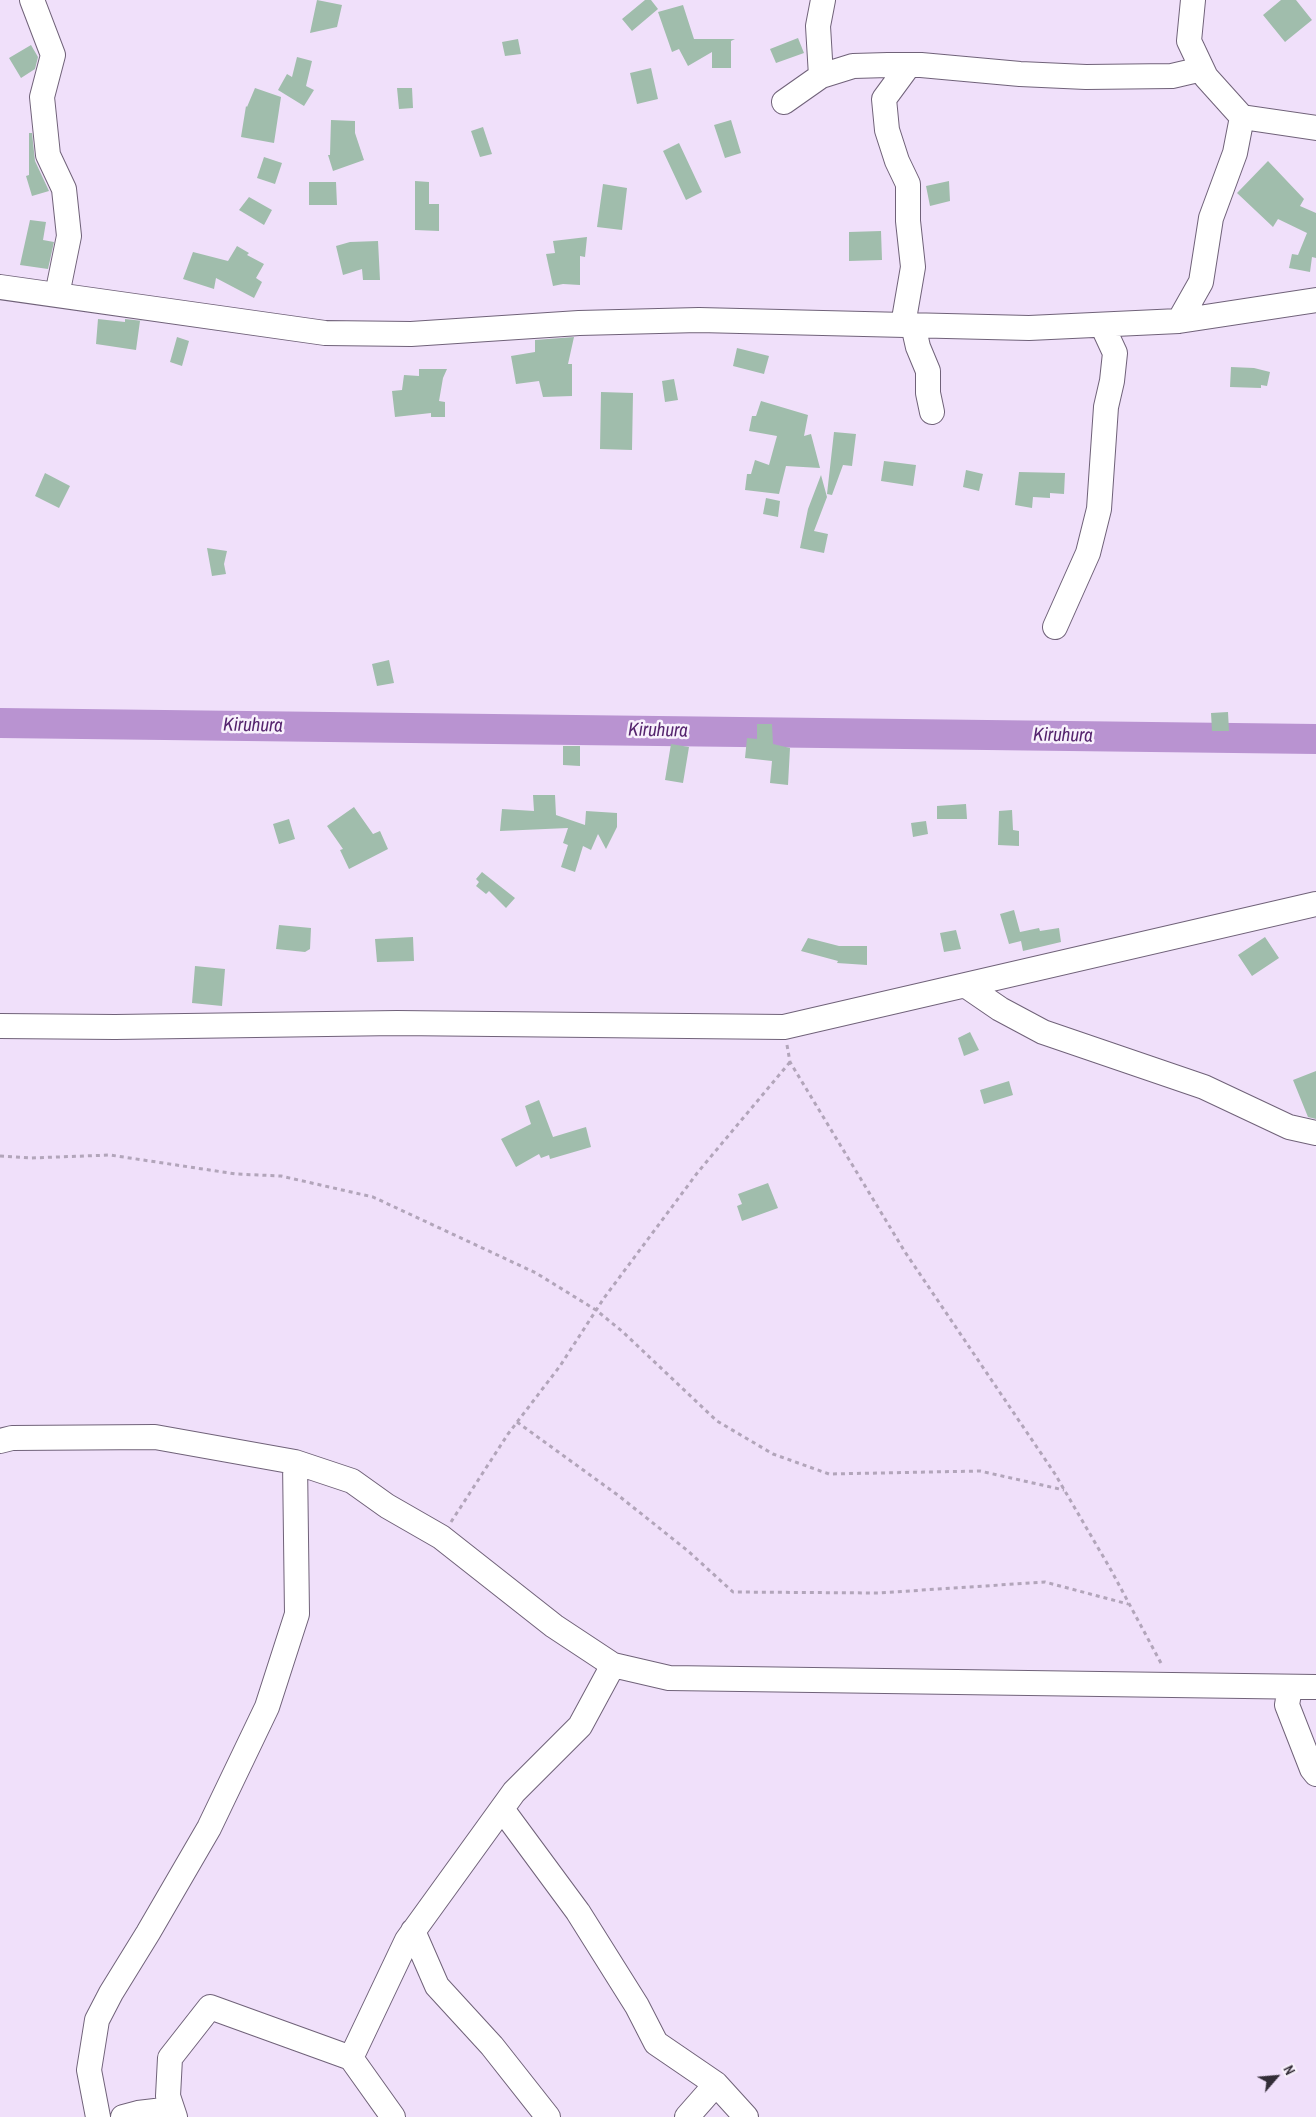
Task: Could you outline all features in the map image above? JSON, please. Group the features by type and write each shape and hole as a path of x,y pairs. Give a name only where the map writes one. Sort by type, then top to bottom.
{"street":[{"path":"32,0 53,55 42,97 48,155 64,189 69,236 58,295"},
{"path":"821,76 818,26 823,0"},
{"path":"1192,0 1188,41 1206,77 1242,117 1316,128"},
{"path":"909,65 884,99 887,130 897,161 908,184 908,221 913,267 908,325 928,371 928,393 932,412"},
{"path":"784,102 821,76 853,66 909,65 1020,74 1086,76 1172,76 1202,69"},
{"path":"1179,321 1201,282 1211,218 1235,153 1242,117"},
{"path":"0,287 325,334 411,334 579,323 699,320 1030,328 1179,321 1316,300"},
{"path":"1055,627 1088,553 1098,509 1106,407 1112,381 1115,353 1102,325"},
{"path":"0,1026 115,1028 397,1024 784,1027 1316,904"},
{"path":"965,985 1000,1009 1042,1032 1204,1087 1289,1127 1316,1133"},
{"path":"0,1441 12,1438 155,1437 295,1462 352,1481 387,1506 441,1537 554,1626 613,1665 669,1678 1316,1686"},
{"path":"98,2117 89,2070 97,2020 111,1993 209,1828 267,1707 297,1614 295,1462"},
{"path":"351,2058 413,1931 514,1792 580,1726 613,1665"},
{"path":"1290,1687 1287,1706 1312,1769 1316,1774"},
{"path":"502,1809 578,1912 637,2006 656,2043 716,2084 746,2117"},
{"path":"413,1931 437,1986 492,2046 548,2117"},
{"path":"123,2117 138,2113 173,2113 168,2096 170,2058 210,2007 351,2058 393,2117"},
{"path":"687,2117 716,2084"}],"path":[{"path":"784,1027 790,1062 905,1252 1064,1490 1129,1604 1172,1685"},
{"path":"441,1537 517,1422 560,1366 596,1310 698,1172 790,1062"},
{"path":"0,1156 30,1158 110,1155 236,1174 280,1176 372,1197 536,1273 596,1310 717,1421 773,1454 829,1474 980,1471 1064,1490"},
{"path":"517,1422 619,1496 688,1552 733,1592 878,1593 1045,1582 1129,1604"}],"building":[{"path":"317,0 342,5 337,27 310,33"},
{"path":"645,0 651,0 658,9 632,31 622,19"},
{"path":"1281,0 1296,0 1312,20 1285,42 1263,15"},
{"path":"683,5 694,39 735,39 731,41 731,68 712,68 712,52 688,66 679,49 672,52 658,12"},
{"path":"798,38 804,53 776,63 770,49"},
{"path":"518,39 521,54 505,56 502,42"},
{"path":"31,45 38,57 35,69 21,78 9,58"},
{"path":"297,57 312,61 306,86 314,90 304,106 278,90 287,74 292,77"},
{"path":"651,68 658,99 637,104 630,73"},
{"path":"255,88 281,97 274,143 241,137 246,106"},
{"path":"397,88 412,88 413,108 399,109"},
{"path":"331,120 355,121 355,133 364,160 333,171 328,155 330,155"},
{"path":"731,120 741,153 725,158 714,125"},
{"path":"483,127 492,154 480,157 471,131"},
{"path":"29,133 32,133 35,161 49,191 32,196 26,176 29,175"},
{"path":"679,143 702,192 686,200 663,151"},
{"path":"264,157 282,163 275,184 257,178"},
{"path":"1268,161 1304,199 1300,206 1316,213 1316,258 1312,257 1310,272 1289,268 1292,254 1298,255 1307,233 1278,219 1273,227 1237,193"},
{"path":"415,181 429,182 429,204 439,204 439,231 415,230"},
{"path":"949,181 950,201 930,206 926,186"},
{"path":"309,182 336,182 337,205 309,205"},
{"path":"603,184 627,188 622,230 597,227"},
{"path":"249,197 272,210 264,225 239,210"},
{"path":"30,220 46,222 43,240 54,242 48,269 20,265"},
{"path":"881,231 882,260 849,261 849,232"},
{"path":"587,237 585,257 580,256 580,285 563,284 553,286 546,254 555,253 553,241"},
{"path":"378,241 380,280 363,280 362,269 343,275 336,246 350,242"},
{"path":"237,246 249,253 247,255 264,264 256,278 262,282 254,298 216,278 214,289 183,279 193,252 228,261"},
{"path":"98,319 125,322 125,319 143,321 140,321 136,350 96,344"},
{"path":"177,337 189,341 182,366 170,362"},
{"path":"574,337 568,364 572,364 572,396 543,397 539,381 516,384 511,356 535,352 535,340"},
{"path":"737,348 769,356 764,374 733,366"},
{"path":"1231,367 1254,368 1270,372 1267,386 1261,385 1261,388 1230,387"},
{"path":"419,369 447,369 443,378 439,401 445,402 445,417 431,417 431,413 395,417 392,391 402,390 404,375 419,376"},
{"path":"674,379 678,400 665,402 662,381"},
{"path":"601,392 633,393 632,450 600,449"},
{"path":"761,401 808,415 804,436 811,434 820,468 786,466 779,494 745,490 747,474 751,474 755,460 769,465 777,436 749,431 752,416 756,416"},
{"path":"834,432 856,434 852,466 843,465 832,495 827,494"},
{"path":"884,461 916,465 913,486 881,481"},
{"path":"966,470 983,474 979,491 963,487"},
{"path":"1019,472 1065,473 1064,494 1050,493 1050,498 1033,497 1032,508 1015,505"},
{"path":"45,473 70,486 59,508 35,496"},
{"path":"821,475 827,497 814,531 828,534 824,553 800,548 808,509"},
{"path":"766,498 780,501 778,517 763,514"},
{"path":"207,548 227,551 224,564 226,574 212,576"},
{"path":"389,660 394,683 377,686 372,664"},
{"path":"1228,712 1229,731 1212,731 1211,713"},
{"path":"757,724 772,724 773,744 790,748 788,785 770,783 772,761 745,758 747,738 757,739"},
{"path":"671,744 689,747 683,783 665,780"},
{"path":"563,746 580,746 580,766 563,765"},
{"path":"533,795 555,795 556,815 585,825 586,811 617,813 617,827 606,849 598,834 591,850 583,846 575,872 561,867 568,845 563,843 568,828 500,831 502,809 534,811"},
{"path":"966,804 967,819 937,819 937,806"},
{"path":"354,807 373,834 380,831 388,849 349,869 340,850 343,849 327,826"},
{"path":"1012,810 1013,830 1019,831 1019,846 998,845 999,811"},
{"path":"289,819 295,839 279,844 273,824"},
{"path":"926,821 928,834 913,837 911,823"},
{"path":"482,872 515,898 506,908 489,891 486,894 476,886 479,882 476,879"},
{"path":"1014,910 1020,932 1039,928 1040,931 1059,928 1061,942 1023,951 1021,941 1009,944 1000,914"},
{"path":"279,925 311,928 310,949 305,952 276,949"},
{"path":"956,930 961,949 944,952 940,933"},
{"path":"413,937 414,961 377,962 375,939"},
{"path":"1265,937 1279,958 1252,976 1238,955"},
{"path":"808,938 839,946 867,946 867,965 837,963 838,961 801,951"},
{"path":"195,966 225,969 222,1006 192,1003"},
{"path":"970,1032 979,1050 964,1056 958,1038"},
{"path":"1316,1071 1316,1119 1308,1117 1293,1080"},
{"path":"1009,1081 1013,1095 984,1104 980,1090"},
{"path":"539,1100 553,1137 586,1127 591,1147 550,1159 549,1155 541,1158 539,1154 516,1167 501,1139 531,1124 525,1106"},
{"path":"768,1183 778,1208 742,1221 737,1206 742,1204 738,1194"}],"waterway":[{"name":"Kiruhura","path":"0,723 1316,739"}]}
